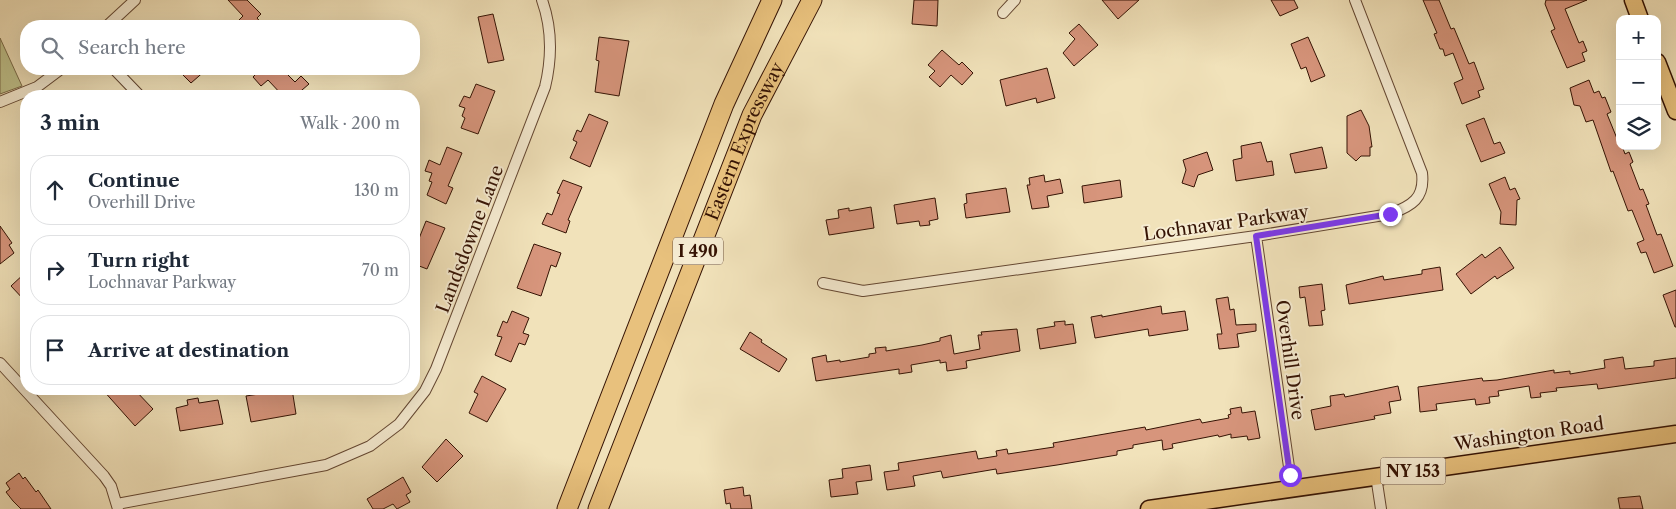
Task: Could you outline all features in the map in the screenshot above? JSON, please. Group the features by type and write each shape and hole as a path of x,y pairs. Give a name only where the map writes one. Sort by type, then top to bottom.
{"highway":[{"name":"Eastern Expressway","path":"567,509 724,104 772,0"},
{"name":"Eastern Expressway","path":"598,509 752,115 812,0"}],"main road":[{"path":"1633,0 1639,15"},
{"path":"1661,72 1676,111"},
{"name":"Washington Road","path":"1150,509 1676,434"}],"street":[{"path":"113,20 134,0"},
{"name":"Landsdowne Lane","path":"118,506 326,465 370,446 385,436 412,410 425,391 442,354 545,87 550,48 548,20 542,0"},
{"path":"1003,13 1015,0"},
{"name":"Lochnavar Parkway","path":"823,283 863,291 1256,236 1390,214 1414,203 1422,191 1422,173 1355,0"},
{"path":"32,90 53,75"},
{"path":"120,75 134,90"},
{"path":"0,102 20,94"},
{"name":"Overhill Drive","path":"1256,236 1292,488"},
{"path":"0,364 20,386"},
{"path":"29,395 104,476 111,486 118,506"},
{"path":"1376,476 1381,509"}],"green space":[{"path":"0,38 22,86 0,94"}],"building":[{"path":"228,0 247,0 261,14 257,18 259,20 239,20 243,16"},
{"path":"914,0 938,0 937,26 912,24"},
{"path":"1102,0 1139,0 1118,19"},
{"path":"1271,0 1294,0 1298,8 1280,16"},
{"path":"1423,0 1439,0 1451,29 1454,28 1469,64 1474,62 1484,89 1478,91 1480,97 1462,104 1454,83 1463,79 1453,53 1445,56 1443,49 1440,49 1434,34 1437,33"},
{"path":"1546,0 1587,0 1565,9 1579,43 1583,41 1587,51 1582,53 1585,61 1567,68 1551,31 1555,29 1545,4"},
{"path":"493,14 504,60 488,63 478,17"},
{"path":"1079,24 1098,45 1074,66 1063,53 1075,39 1069,33"},
{"path":"599,37 629,41 619,96 595,92 599,61 596,60"},
{"path":"1308,37 1325,76 1311,82 1306,67 1301,69 1291,44"},
{"path":"942,50 959,65 962,62 973,73 962,85 951,75 940,87 929,77 935,71 928,65"},
{"path":"1047,68 1055,98 1037,103 1036,98 1006,106 1000,80"},
{"path":"183,75 200,75 191,83"},
{"path":"255,75 288,75 295,82 301,76 309,84 302,90 277,90 268,80 261,86 253,77"},
{"path":"1589,80 1594,93 1599,91 1602,98 1605,97 1611,112 1607,114 1616,136 1616,150 1624,150 1625,154 1629,152 1633,162 1630,164 1640,190 1643,189 1649,204 1646,205 1657,235 1661,234 1673,266 1654,273 1646,252 1641,253 1637,243 1644,240 1632,210 1628,211 1613,171 1611,172 1593,120 1586,122 1580,106 1574,105 1570,88"},
{"path":"476,84 495,91 478,134 461,128 465,118 462,116 465,108 459,106 464,96 470,98"},
{"path":"1361,110 1369,126 1372,147 1370,147 1370,156 1361,156 1356,161 1347,153 1347,116"},
{"path":"589,114 608,122 590,167 570,158 577,142 573,140 577,130 581,132"},
{"path":"1484,118 1494,144 1500,142 1505,153 1481,162 1466,125"},
{"path":"1261,142 1267,162 1272,161 1274,175 1236,181 1233,160 1242,158 1241,146"},
{"path":"447,147 462,153 448,186 453,188 446,204 427,195 432,182 429,181 432,173 425,171 429,160 440,165"},
{"path":"1322,147 1327,168 1295,173 1290,154"},
{"path":"1207,152 1213,170 1198,175 1194,187 1182,183 1186,170 1183,160"},
{"path":"1044,175 1045,182 1060,179 1063,193 1047,196 1049,207 1032,209 1027,185 1030,185 1029,178"},
{"path":"1505,177 1510,190 1515,188 1520,199 1517,200 1516,225 1500,224 1501,212 1489,184"},
{"path":"563,180 582,187 568,220 570,221 566,233 542,224 547,213 552,215 560,194 557,193"},
{"path":"1120,180 1122,197 1084,203 1082,186"},
{"path":"1006,188 1010,212 966,218 964,204 967,203 966,194"},
{"path":"935,198 938,219 929,221 930,225 920,226 919,221 897,224 894,205"},
{"path":"871,207 874,228 829,235 826,220 839,218 838,210 849,208 849,211"},
{"path":"426,221 445,228 427,269 420,266 420,236"},
{"path":"0,226 12,243 9,245 14,253 0,264"},
{"path":"534,244 561,253 556,267 551,265 541,296 517,288"},
{"path":"1500,247 1514,268 1497,279 1495,276 1471,294 1456,274 1482,254 1485,258"},
{"path":"1440,267 1443,290 1349,304 1346,285 1383,276 1384,280 1422,274 1422,270"},
{"path":"20,278 20,296 11,286"},
{"path":"1322,284 1325,310 1321,311 1323,325 1309,326 1305,297 1300,298 1299,287"},
{"path":"1676,290 1676,327 1675,327 1663,295"},
{"path":"1228,297 1230,310 1234,309 1236,325 1256,324 1256,331 1237,334 1239,347 1219,349 1217,334 1222,334 1216,299"},
{"path":"1161,306 1162,314 1185,311 1188,330 1149,336 1148,329 1095,338 1091,317 1102,315 1102,317"},
{"path":"512,311 529,318 523,333 529,335 525,345 519,343 511,362 495,355 502,337 497,336 503,321 507,323"},
{"path":"1065,321 1065,325 1073,324 1076,343 1040,349 1037,329 1055,326 1054,322"},
{"path":"1017,329 1020,351 966,361 967,368 947,371 946,362 940,363 940,360 911,365 912,372 899,374 899,369 816,381 812,358 826,355 827,362 840,360 840,362 869,357 869,354 876,353 875,348 886,347 886,351 922,345 940,341 940,338 951,335 954,354 980,349 978,335 982,335 981,332"},
{"path":"750,332 762,340 761,342 787,359 779,372 740,349"},
{"path":"1623,357 1625,369 1654,366 1654,361 1676,358 1676,378 1598,389 1597,384 1556,388 1557,391 1540,393 1541,397 1531,398 1529,386 1498,391 1499,396 1489,397 1490,403 1476,405 1475,399 1436,404 1437,410 1420,412 1418,387 1482,378 1483,381 1497,380 1554,370 1554,373 1570,371 1570,374 1605,368 1604,360"},
{"path":"482,376 506,389 487,422 469,413 478,394 474,392"},
{"path":"1398,386 1401,400 1389,402 1391,413 1374,416 1375,419 1315,430 1311,410 1331,406 1330,396 1344,394 1345,397"},
{"path":"107,395 140,395 153,409 135,426"},
{"path":"293,395 296,414 251,422 246,396"},
{"path":"198,398 199,403 218,400 223,424 180,431 176,408 188,405 187,400"},
{"path":"1241,407 1242,413 1255,411 1260,438 1248,440 1247,436 1231,438 1231,434 1219,437 1218,435 1172,444 1173,448 1163,450 1162,440 1133,445 1133,448 1117,451 1117,455 997,474 996,469 943,478 941,471 913,476 915,486 887,490 884,472 899,470 898,463 976,451 978,459 997,456 996,451 1007,449 1008,454 1054,447 1053,443 1145,427 1146,430 1200,419 1202,423 1229,418 1228,415 1231,414 1230,409"},
{"path":"446,439 463,456 437,482 422,467"},
{"path":"870,465 872,480 856,482 858,494 831,497 829,480 843,478 842,469"},
{"path":"19,473 23,479 25,477 36,492 38,490 51,509 21,509 13,501 6,492 10,489 6,483"},
{"path":"403,477 411,492 406,495 410,502 397,509 393,504 383,509 373,509 367,499"},
{"path":"743,487 744,496 750,495 752,509 731,509 730,503 726,504 724,490"},
{"path":"1640,496 1643,509 1620,509 1618,498"}],"route":[{"path":"1290,475 1256,236 1390,214"}]}
